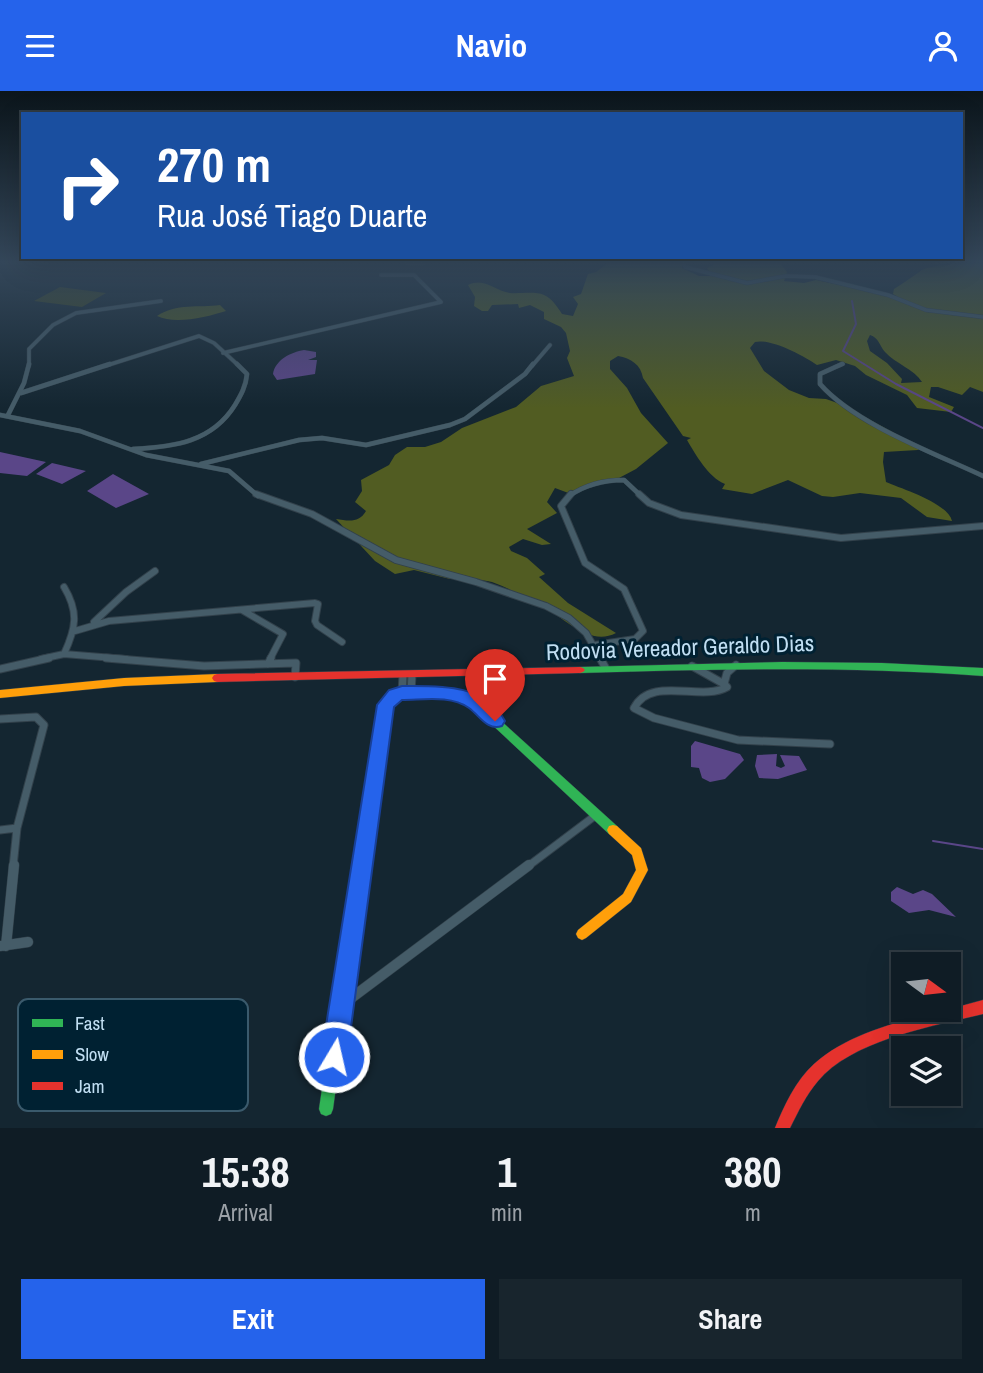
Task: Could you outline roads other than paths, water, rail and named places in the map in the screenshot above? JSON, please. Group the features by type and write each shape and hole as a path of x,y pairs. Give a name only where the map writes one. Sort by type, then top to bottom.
{"main road":[{"name":"Rodovia Vereador Geraldo Dias","path":"0,694 127,682 605,667 853,663 983,672"},
{"path":"326,1109 383,710 395,695 407,692 453,693 475,703 637,852 642,870 627,898 582,934"},
{"path":"782,1128 803,1090 823,1065 857,1048 920,1024 983,1007"}],"street":[{"path":"8,415 31,363 29,349 53,324 78,311"},
{"path":"223,353 401,311"},
{"path":"937,311 983,317"},
{"path":"20,393 199,336 214,343 242,367 247,380 234,409 217,429 179,444 131,449"},
{"path":"195,465 299,440 322,438 366,445 450,425 465,419 525,375 550,345"},
{"path":"843,364 820,374 821,388 828,395 884,427 983,476"},
{"path":"0,415 80,431 146,455 229,471 258,496 312,514 396,560 476,582 546,606 578,625 595,645 605,667"},
{"path":"595,645 635,639 643,631 624,589 585,563 561,506 572,493 610,480 624,480 649,503 681,515 841,538 983,526"},
{"path":"93,624 126,592 155,571"},
{"path":"64,587 77,612 75,631 64,654"},
{"path":"75,631 93,624 315,603 318,604 314,621 317,626 327,635 342,642"},
{"path":"242,610 283,634 268,664"},
{"path":"0,669 64,654 204,666 296,663 295,677"},
{"path":"736,665 727,673 724,684 727,687 711,693 656,691 646,694 634,708 654,718 738,740 830,744"},
{"path":"692,666 724,684"},
{"path":"407,692 408,675"},
{"path":"0,719 36,717 44,725 17,828 3,946 28,943"},
{"path":"342,1005 598,814"},
{"path":"0,830 17,828"}],"waterway":[{"path":"854,311 856,324 843,351 896,384 983,428"},
{"path":"933,841 983,849"}]}
